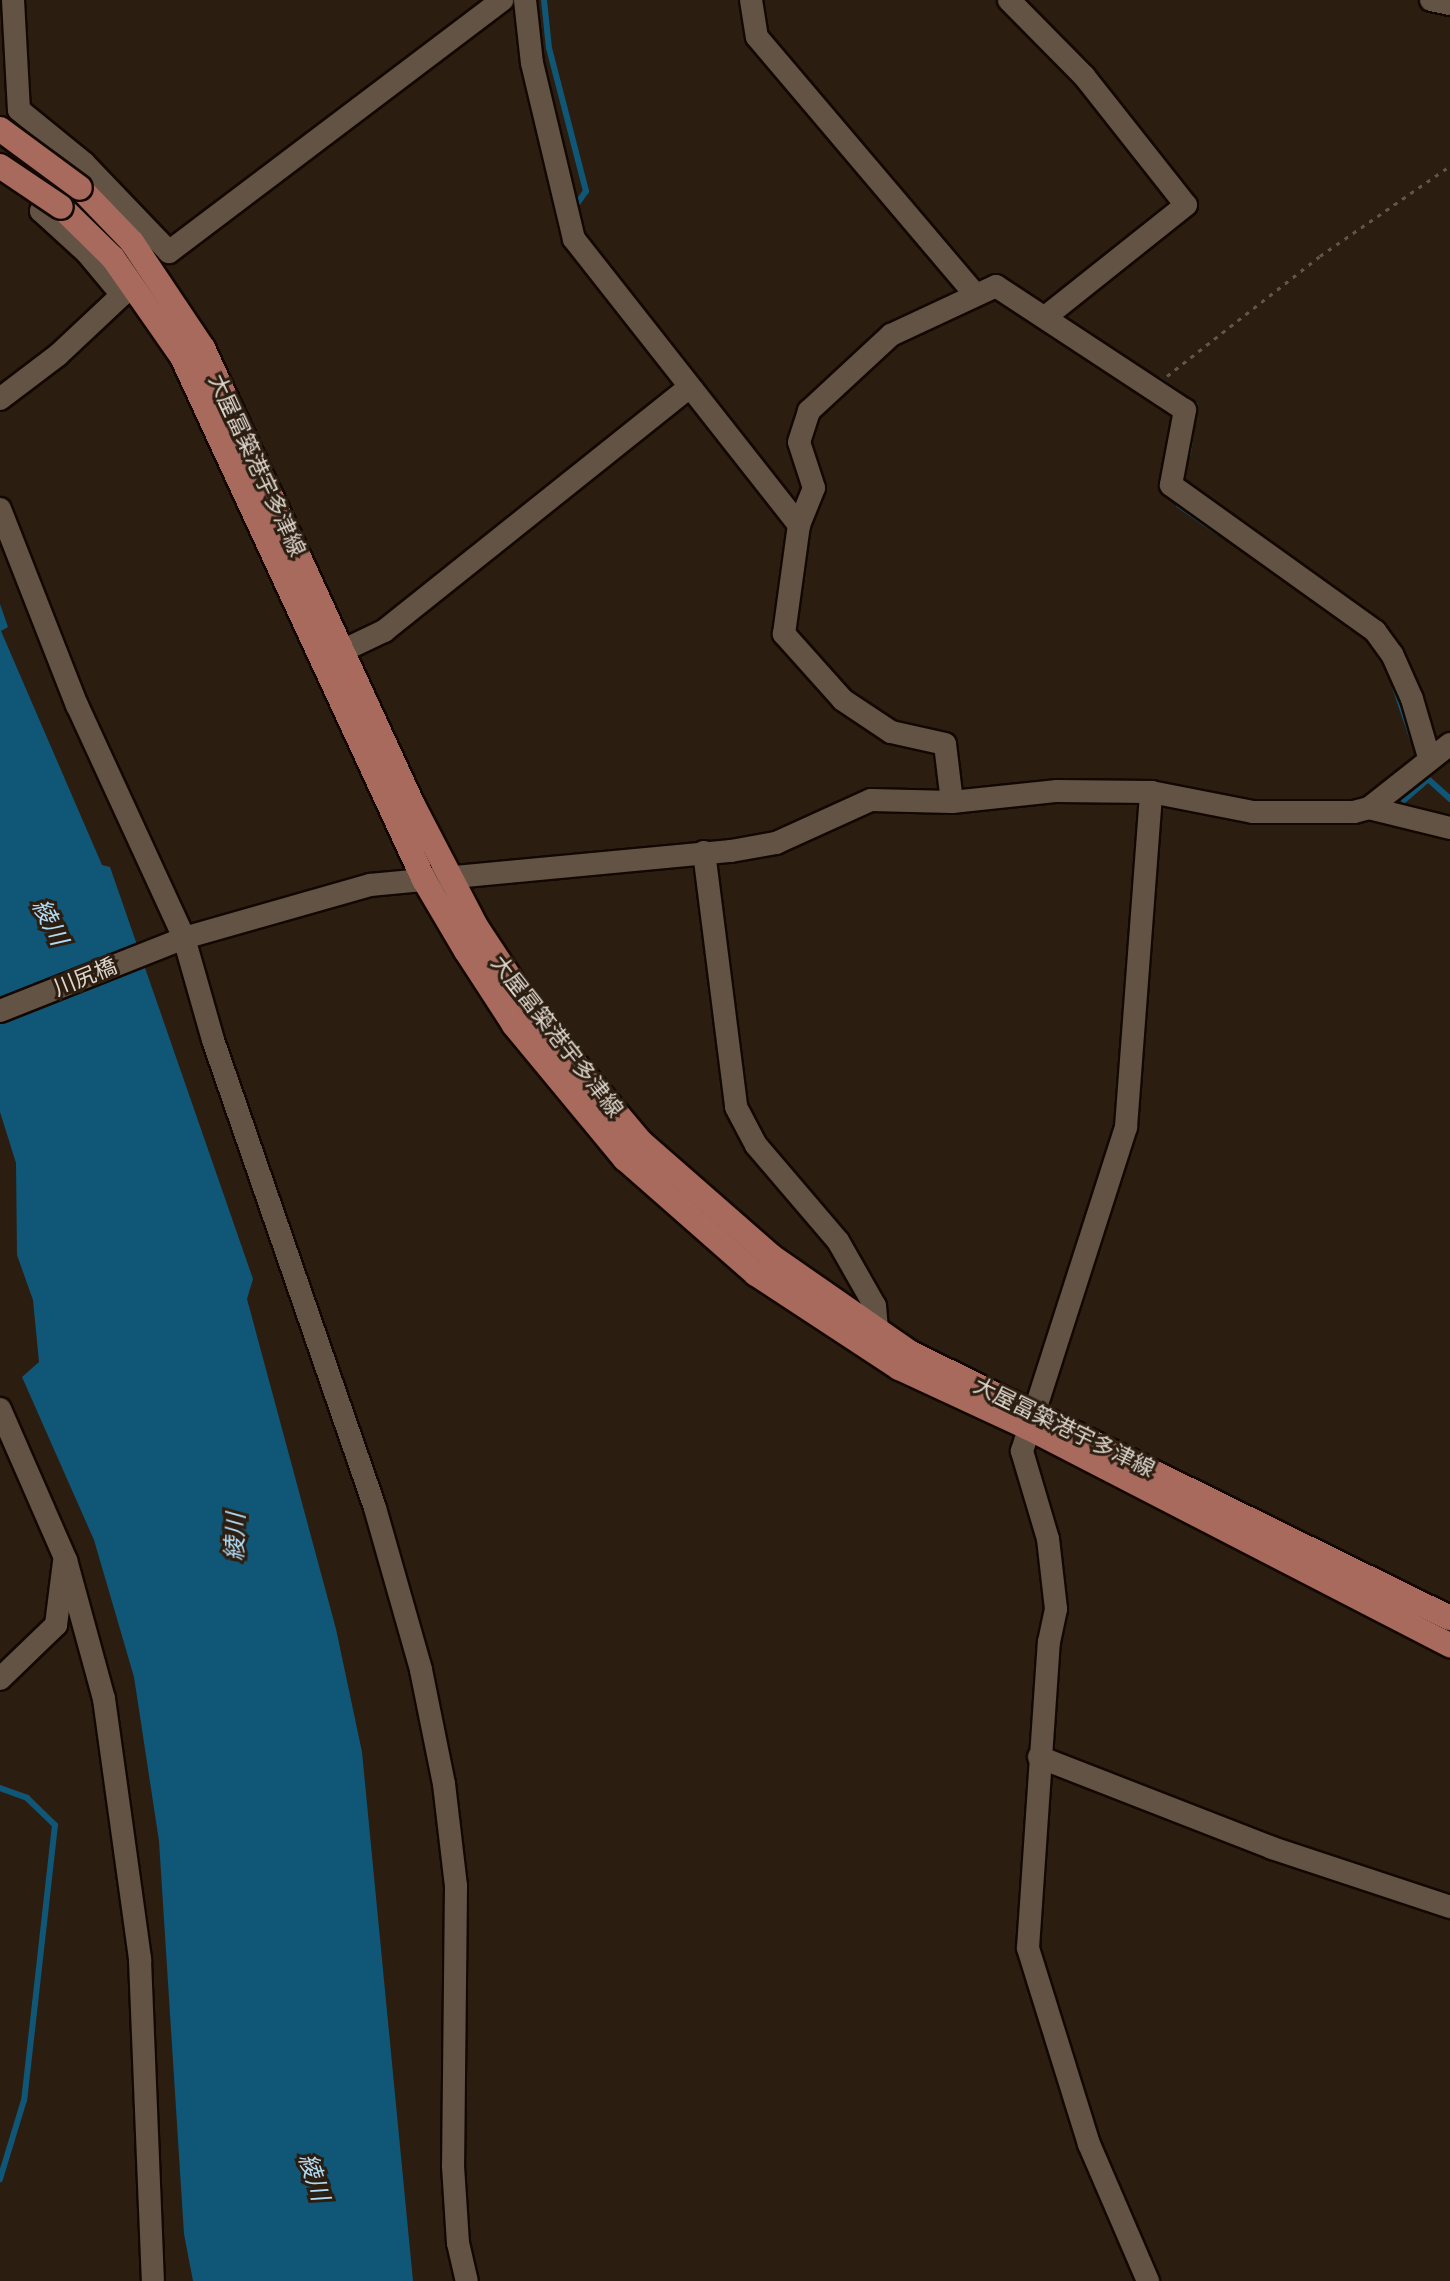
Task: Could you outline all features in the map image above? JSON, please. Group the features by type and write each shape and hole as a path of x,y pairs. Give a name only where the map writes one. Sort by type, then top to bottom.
{"main road":[{"name":"大屋冨築港宇多津線","path":"0,129 80,188 132,242 203,348 342,651 436,878 536,1017 641,1142 760,1248 877,1331 1031,1419 1450,1645"},
{"name":"大屋冨築港宇多津線","path":"0,166 61,207 113,258 182,357 497,1000 567,1094 689,1219 825,1324 899,1368 1031,1419 1450,1618"}],"street":[{"path":"13,0 19,110 84,163 169,252 502,0"},
{"path":"525,0 532,63 574,239 799,525"},
{"path":"751,0 757,37 975,294"},
{"path":"1009,0 1084,76 1186,205 1049,313"},
{"path":"1431,0 1450,4"},
{"path":"0,399 58,355 122,295 41,211 84,163"},
{"path":"952,802 945,744 891,732 855,708 784,634 799,525 814,488 814,476 799,442 809,411 891,335 996,286 1049,313 1185,410 1171,485 1375,631 1392,654 1412,699 1429,757"},
{"path":"342,651 384,631 690,387"},
{"path":"0,509 77,705 177,940 375,1508 421,1670 444,1784 456,1886 458,2243 467,2281"},
{"path":"1369,808 1429,757 1450,744"},
{"name":"川尻橋","path":"0,1011 177,940 309,899 436,878 776,843 859,802 952,802 1057,791 1151,792 1253,812 1369,808 1450,828"},
{"path":"1148,2281 1089,2144 1028,1948 1039,1757 1056,1609 1041,1507 1022,1456 1031,1419 1126,1127 1151,792"},
{"path":"704,852 736,1107 756,1145 838,1241 875,1306 877,1331"},
{"path":"0,1409 66,1560 104,1699 123,1810 140,1960 153,2281"},
{"path":"0,1679 56,1625 60,1567 66,1560"},
{"path":"1039,1757 1272,1848 1450,1907"},
{"path":"458,2243 483,2281"}],"path":[{"path":"1162,380 1320,256 1450,166"}],"water":[{"name":"綾川","path":"0,604 8,627 1,631 102,865 110,867 253,1279 247,1299 336,1629 362,1752 413,2281 193,2281 184,2234 159,1841 134,1677 94,1540 22,1377 39,1362 33,1300 17,1255 16,1163 0,1112"}],"waterway":[{"path":"544,0 549,48 586,191 575,207"},
{"path":"1159,380 1195,405 1188,453"},
{"path":"1179,505 1218,532"},
{"path":"1395,687 1412,737"},
{"path":"1404,800 1428,779 1450,799"},
{"path":"0,1788 27,1798 55,1825 24,2100 0,2179"}]}
